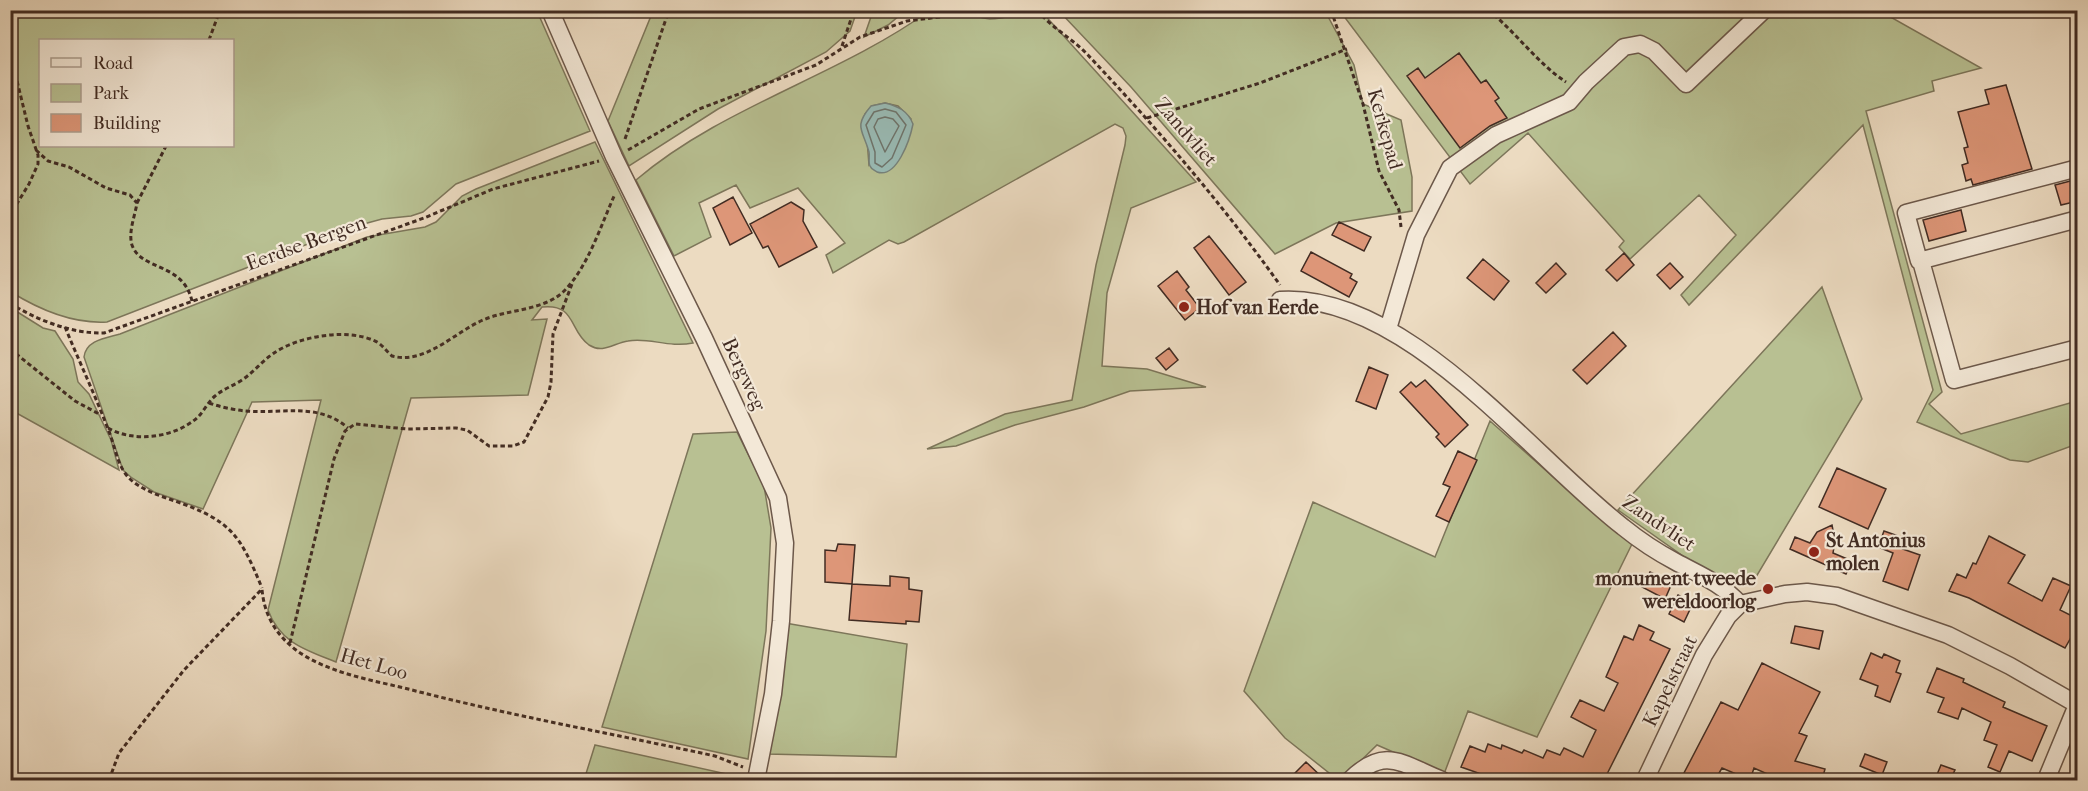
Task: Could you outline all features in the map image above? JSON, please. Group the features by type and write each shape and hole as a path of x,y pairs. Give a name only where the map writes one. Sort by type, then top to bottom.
{"street":[{"name":"Bergweg","path":"550,10 624,177 699,328 778,498 784,543 781,621 772,694 756,778"},
{"path":"1388,329 1416,235 1450,168 1496,135 1569,102 1586,82 1624,47 1640,44 1654,51 1686,84 1764,10"},
{"path":"2078,168 1906,213 1954,380 2078,348"},
{"path":"1921,261 2078,219"},
{"name":"Zandvliet","path":"1284,297 1321,304 1388,329 1438,361 1624,528 1675,562 1717,582 1740,604"},
{"path":"1740,604 1806,592 1856,602 1948,635 2010,666 2078,705 2046,780"},
{"name":"Kapelstraat","path":"1645,780 1710,645 1728,616 1740,604"},
{"path":"1350,780 1371,762 1383,759 1395,761 1442,780"}],"path":[{"path":"209,39 220,10"},
{"path":"616,156 637,109 644,79 669,10"},
{"path":"842,47 854,10"},
{"name":"Eerdse Bergen","path":"10,303 24,312 65,327 90,334 104,333 424,218 493,189 616,156 699,108 816,65 860,37 908,21 997,10"},
{"name":"Zandvliet","path":"1038,10 1084,52 1146,118 1224,210 1284,297"},
{"name":"Kerkepad","path":"1331,10 1347,49 1379,171 1399,210 1401,230"},
{"path":"1488,10 1510,28 1550,71 1568,83 1586,82"},
{"path":"1146,118 1260,83 1347,49"},
{"path":"10,52 38,164 10,215"},
{"path":"165,147 137,203 131,232 132,246 139,256 184,279 192,301"},
{"path":"36,150 48,161 69,167 100,185 130,195 137,203"},
{"path":"290,644 334,459 348,428 355,424 407,429 456,428 467,430 489,446 513,446 524,442 548,397 551,382 553,334 572,282 624,177"},
{"path":"108,428 133,436 156,435 196,419 212,398 243,379 273,353 290,344 330,337 358,336 380,344 392,356 413,357 449,341 482,320 555,299 572,282"},
{"name":"Het Loo","path":"65,327 108,428 122,469 131,480 155,495 199,509 226,526 239,538 249,555 262,589 263,606 272,625 290,644 320,663 351,674 492,711 715,756 736,763 756,778"},
{"path":"10,348 75,401 102,416"},
{"path":"208,403 246,411 311,410 324,413 348,428"},
{"path":"109,780 118,753 184,670 262,589"}],"green space":[{"path":"653,10 857,11 850,31 826,52 718,109 629,166 608,121"},
{"path":"873,10 905,11 888,25 864,37"},
{"path":"955,10 990,19 1041,11 1196,182 1131,208 1107,293 1102,366 1147,369 1206,387 1130,391 1084,407 1015,425 956,446 927,449 1005,414 1072,400 1096,265 1125,145 1126,136 1123,128 1115,124 904,242 898,244 889,240 833,273 826,255 845,243 798,188 750,208 736,185 699,203 711,237 674,256 636,180 670,154 743,111 857,55 929,11","holes":["885,103 898,106 911,119 869,165 865,114 872,106"]},
{"path":"10,11 537,11 590,131 456,184 423,212 411,216 382,219 349,228 107,322 82,321 33,305 11,292"},
{"path":"1059,11 1325,11 1354,65 1363,104 1401,120 1412,177 1412,211 1336,223 1275,254 1131,87"},
{"path":"1340,11 1880,11 1981,68 1932,81 1934,91 1866,111 1942,392 1929,404 1961,434 2077,401 2077,444 2028,462 2010,460 1917,422 1933,390 1863,125 1689,305 1681,295 1736,235 1699,195 1630,259 1619,247 1624,241 1528,133 1470,184"},
{"path":"595,142 693,343 675,344 636,340 604,348 594,347 583,339 571,319 561,309 542,307 532,320 547,319 528,395 411,398 336,662 295,644 279,630 268,610 321,400 252,402 203,509 154,492 123,470 84,357 88,347 98,341 367,237 425,227 436,222 462,196 476,189"},
{"path":"1822,287 1862,399 1753,582 1734,583 1693,563 1618,510"},
{"path":"11,308 43,328 55,331 73,359 78,382 89,394 111,440 119,470 11,410"},
{"path":"1490,421 1585,505 1633,542 1537,737 1468,711 1444,774 1377,745 1341,780 1338,780 1285,738 1244,691 1313,502 1435,557"},
{"path":"737,432 764,486 771,528 766,631 748,759 602,727 693,434"},
{"path":"785,623 907,644 896,757 767,754"},
{"path":"595,745 745,778 745,780 584,780"}],"water":[{"path":"885,103 902,110 913,124 901,156 891,170 884,173 877,172 870,167 869,152 861,124 871,106"}],"building":[{"path":"1459,53 1481,83 1486,80 1499,98 1495,101 1507,118 1490,126 1460,148 1407,76 1418,68 1425,78"},
{"path":"2006,85 2032,169 1973,185 1971,179 1966,181 1962,165 1968,163 1964,148 1968,147 1958,112 1989,104 1985,90"},
{"path":"2078,179 2078,201 2061,205 2055,185"},
{"path":"733,197 752,233 730,245 713,208"},
{"path":"791,202 804,210 803,221 817,247 779,267 768,246 763,248 750,224"},
{"path":"1961,210 1966,231 1929,241 1923,220"},
{"path":"1339,222 1371,237 1364,251 1332,235"},
{"path":"1209,236 1246,282 1229,295 1194,248"},
{"path":"1311,252 1352,274 1350,278 1357,282 1349,297 1301,271"},
{"path":"1624,253 1634,265 1617,281 1606,270"},
{"path":"1483,259 1509,281 1494,300 1467,278"},
{"path":"1556,263 1566,274 1546,293 1536,283"},
{"path":"1670,263 1683,277 1670,289 1657,275"},
{"path":"1177,271 1189,287 1186,290 1200,308 1185,320 1158,286"},
{"path":"1613,332 1626,346 1587,384 1573,370"},
{"path":"1169,348 1178,360 1166,370 1156,358"},
{"path":"1369,367 1388,375 1376,409 1356,401"},
{"path":"1425,380 1468,425 1445,447 1436,437 1439,434 1400,392 1411,382 1416,387"},
{"path":"1458,451 1477,460 1449,522 1436,516 1450,487 1443,484"},
{"path":"1837,468 1886,489 1868,529 1819,507"},
{"name":"St Antonius molen","path":"1832,525 1835,541 1833,553 1852,561 1846,574 1790,549 1795,537 1810,543 1817,532"},
{"path":"1884,531 1901,537 1897,547 1920,555 1908,590 1883,581 1893,553 1878,547"},
{"path":"1989,536 2025,555 2008,583 2042,601 2053,578 2071,586 2060,610 2078,619 2078,625 2065,648 1969,598 1949,591 1957,574 1966,578 1973,563 1976,564"},
{"path":"838,544 855,545 852,584 825,582 825,550 836,551"},
{"path":"1650,572 1672,583 1665,599 1642,587"},
{"path":"890,576 909,578 909,589 922,591 919,622 906,621 906,624 849,620 852,584 890,586"},
{"path":"1678,595 1693,603 1684,622 1669,614"},
{"path":"1639,625 1654,632 1650,640 1670,649 1604,780 1498,780 1461,767 1470,746 1485,752 1488,744 1501,749 1502,745 1522,753 1524,750 1543,758 1547,750 1560,755 1564,748 1583,757 1596,730 1571,717 1580,700 1604,711 1618,683 1606,677 1624,636 1633,640"},
{"path":"1795,626 1823,631 1819,649 1791,643"},
{"path":"1871,653 1882,658 1884,654 1900,661 1896,672 1901,674 1890,702 1875,696 1878,686 1860,679"},
{"path":"1762,663 1820,692 1799,733 1807,736 1795,761 1825,769 1822,780 1781,780 1754,768 1750,780 1722,768 1715,780 1699,780 1684,773 1721,702 1738,710"},
{"path":"1937,668 1964,679 1963,682 2005,702 2003,707 2047,726 2032,761 2009,751 2000,772 1988,767 1997,745 1984,740 1991,722 1962,708 1958,719 1938,712 1944,698 1927,692"},
{"path":"1865,754 1887,762 1882,775 1860,766"},
{"path":"1306,762 1325,780 1288,780"},
{"path":"1941,765 1955,770 1950,780 1936,777"}],"place":[{"name":"Hof van Eerde","path":"1184,307"},
{"name":"St Antonius molen","path":"1814,552"},
{"name":"monument tweede wereldoorlog","path":"1768,589"}]}
